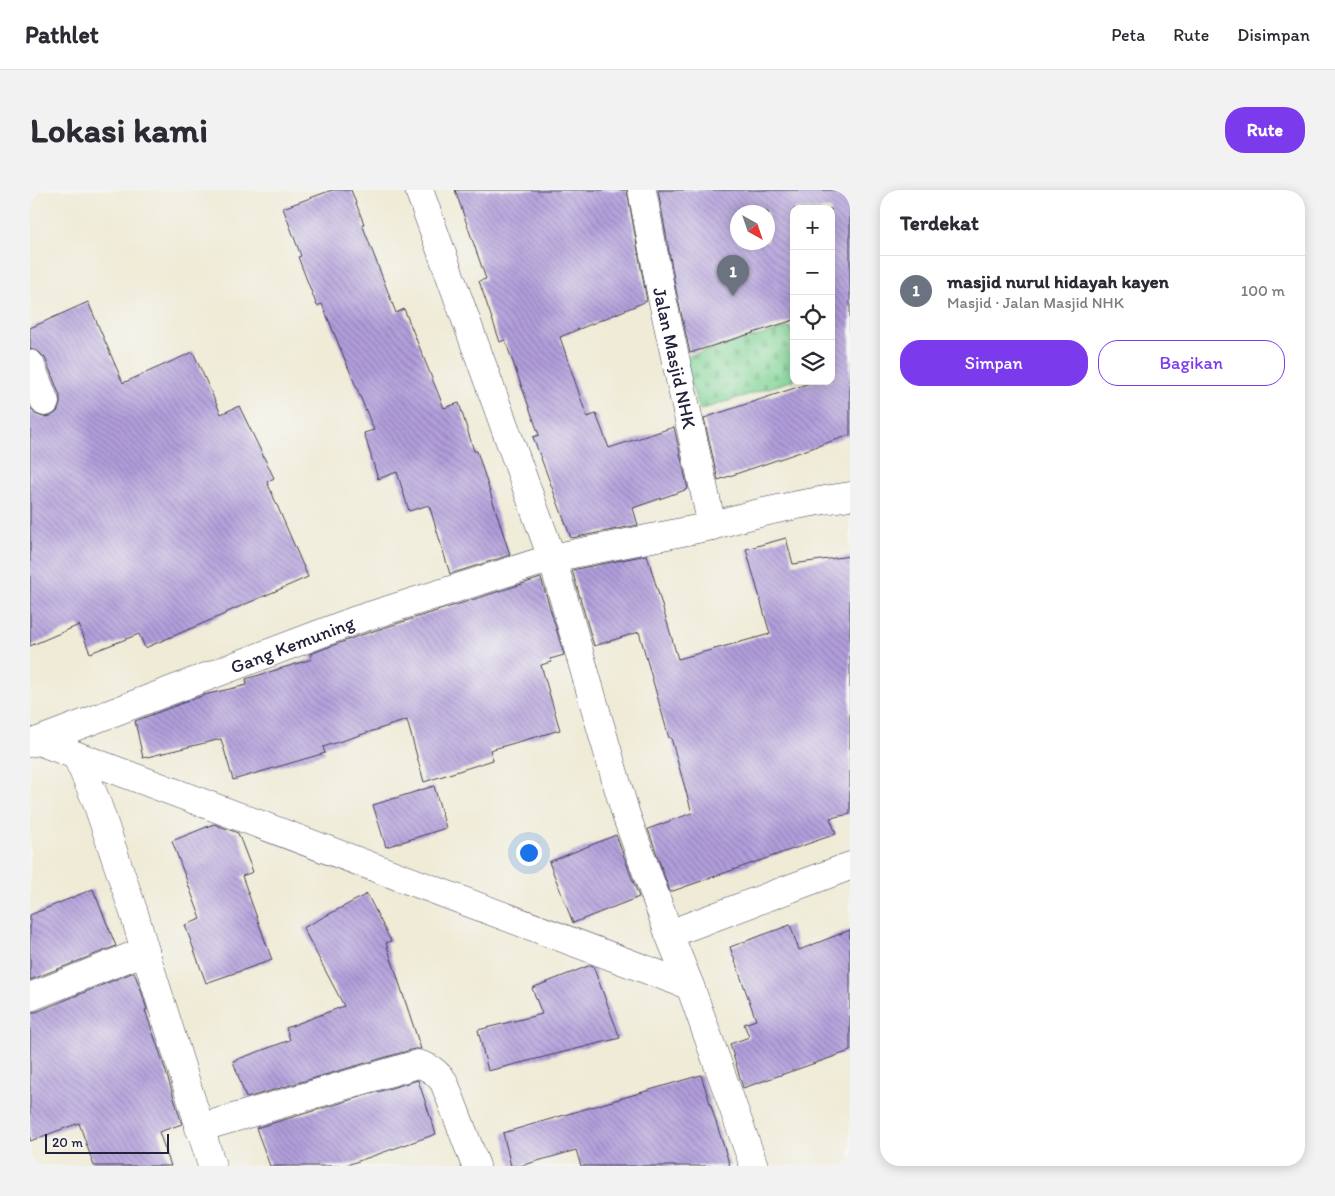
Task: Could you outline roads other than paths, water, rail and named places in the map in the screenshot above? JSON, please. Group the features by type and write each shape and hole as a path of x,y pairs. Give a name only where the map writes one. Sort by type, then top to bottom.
{"street":[{"path":"419,190 552,558 626,815 690,986 754,1166"},
{"name":"Jalan Masjid NHK","path":"642,190 661,293 712,526"},
{"path":"30,364 45,402"},
{"name":"Gang Kemuning","path":"34,742 356,620 552,558 712,526 797,504 850,496"},
{"path":"34,742 690,986"},
{"path":"78,757 96,800 134,913 144,951 212,1166"},
{"path":"669,934 850,866"},
{"path":"30,997 144,951"},
{"path":"200,1128 418,1064 428,1066 444,1082 476,1166"}],"place":[{"name":"masjid nurul hidayah kayen","path":"733,296"}]}
